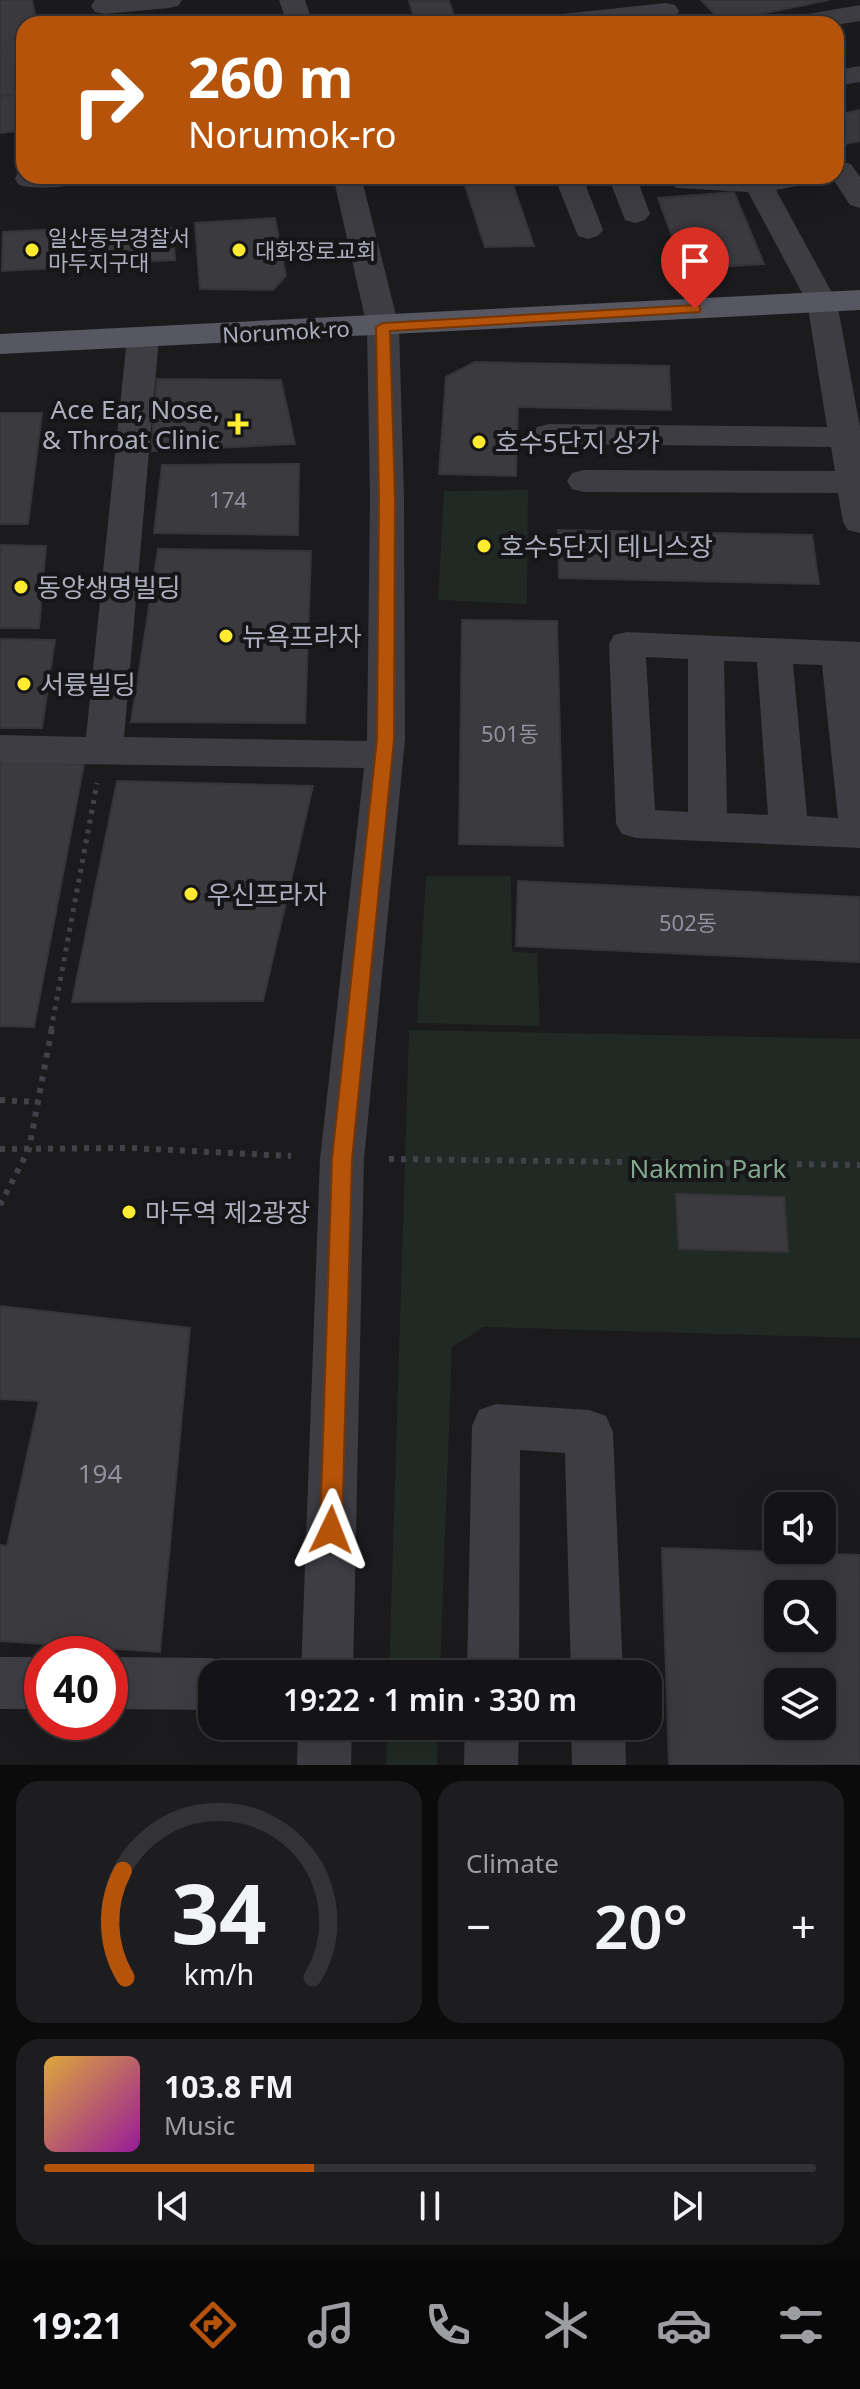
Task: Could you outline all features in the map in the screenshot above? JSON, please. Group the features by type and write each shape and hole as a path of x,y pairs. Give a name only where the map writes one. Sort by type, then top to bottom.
{"main road":[{"name":"Norumok-ro","path":"0,344 383,327 860,300"}],"street":[{"path":"104,10 169,0"},
{"path":"625,16 666,12"},
{"path":"846,170 860,199"},
{"path":"327,1660 342,1159 384,755 387,498 383,327 349,184"},
{"path":"571,184 588,230"},
{"path":"625,184 635,214"},
{"path":"758,184 822,302 860,522"},
{"path":"104,750 143,338"},
{"path":"549,434 847,437"},
{"path":"584,481 853,482"},
{"path":"627,644 706,647 850,654 860,833 636,824 627,644"},
{"path":"706,647 708,827"},
{"path":"774,650 789,830"},
{"path":"0,749 384,755"},
{"path":"493,1660 496,1426 589,1432 597,1660"},
{"path":"0,1683 24,1683"},
{"path":"128,1683 198,1684"},
{"path":"324,1765 325,1740"},
{"path":"491,1765 492,1740"},
{"path":"598,1740 599,1765"}],"path":[{"path":"0,1205 29,1149 104,750"},
{"path":"0,1100 38,1102"},
{"path":"0,1149 131,1148 291,1156"},
{"path":"389,1159 860,1165"}],"green space":[{"name":"호수5단지 테니스장","path":"528,490 527,604 438,600 444,491"},
{"path":"426,876 511,876 512,952 537,953 540,1026 417,1023"},
{"name":"Nakmin Park","path":"409,1030 860,1039 860,1338 484,1327 452,1347 441,1660 389,1660"},
{"path":"387,1740 438,1740 437,1765 386,1765"}],"building":[{"path":"0,0 32,0 35,16 16,16 16,95 0,96"},
{"path":"701,0 829,0 751,16 716,16"},
{"path":"409,1 449,1 454,16 414,16"},
{"path":"16,95 16,131 0,133 0,96"},
{"path":"860,110 860,141 844,144 844,113"},
{"path":"465,184 513,184 534,246 485,247"},
{"path":"734,192 764,264 684,269 658,198"},
{"name":"대화장로교회","path":"275,218 286,276 273,290 200,289 195,223"},
{"path":"173,228 175,260 84,265 84,233"},
{"name":"일산동부경찰서 마두지구대","path":"61,229 62,268 2,271 3,232"},
{"name":"호수5단지 상가","path":"475,362 669,366 671,410 518,407 516,476 439,474 446,377"},
{"path":"157,379 281,380 295,444 151,451"},
{"path":"0,413 42,413 28,524 0,524"},
{"path":"299,464 298,535 154,533 162,465"},
{"path":"558,530 812,535 819,584 559,578"},
{"name":"동양생명빌딩","path":"0,545 46,546 39,628 0,628"},
{"name":"뉴욕프라자","path":"158,549 311,551 305,723 131,722"},
{"path":"462,620 557,621 563,846 459,844"},
{"name":"서륭빌딩","path":"0,639 55,640 42,728 0,728"},
{"path":"0,762 84,764 34,1027 0,1026"},
{"name":"우신프라자","path":"117,781 313,786 263,1001 72,1002"},
{"path":"518,881 860,897 860,962 516,946"},
{"path":"676,1194 784,1197 788,1252 679,1249"},
{"path":"0,1306 190,1328 160,1652 128,1650 128,1636 24,1636 24,1643 0,1641 0,1545 7,1546 39,1401 0,1399"},
{"path":"662,1548 764,1552 764,1564 836,1564 836,1554 860,1555 860,1765 669,1765"}],"place":[{"name":"일산동부경찰서 마두지구대","path":"32,250"},
{"name":"대화장로교회","path":"239,250"},
{"name":"Ace Ear, Nose, & Throat Clinic","path":"238,424"},
{"name":"호수5단지 상가","path":"479,442"},
{"name":"호수5단지 테니스장","path":"484,546"},
{"name":"동양생명빌딩","path":"21,587"},
{"name":"뉴욕프라자","path":"226,636"},
{"name":"서륭빌딩","path":"24,684"},
{"name":"우신프라자","path":"191,894"},
{"name":"마두역 제2광장","path":"129,1212"}],"route":[{"path":"331,1530 342,1159 386,739 387,498 383,327 695,309"}]}
